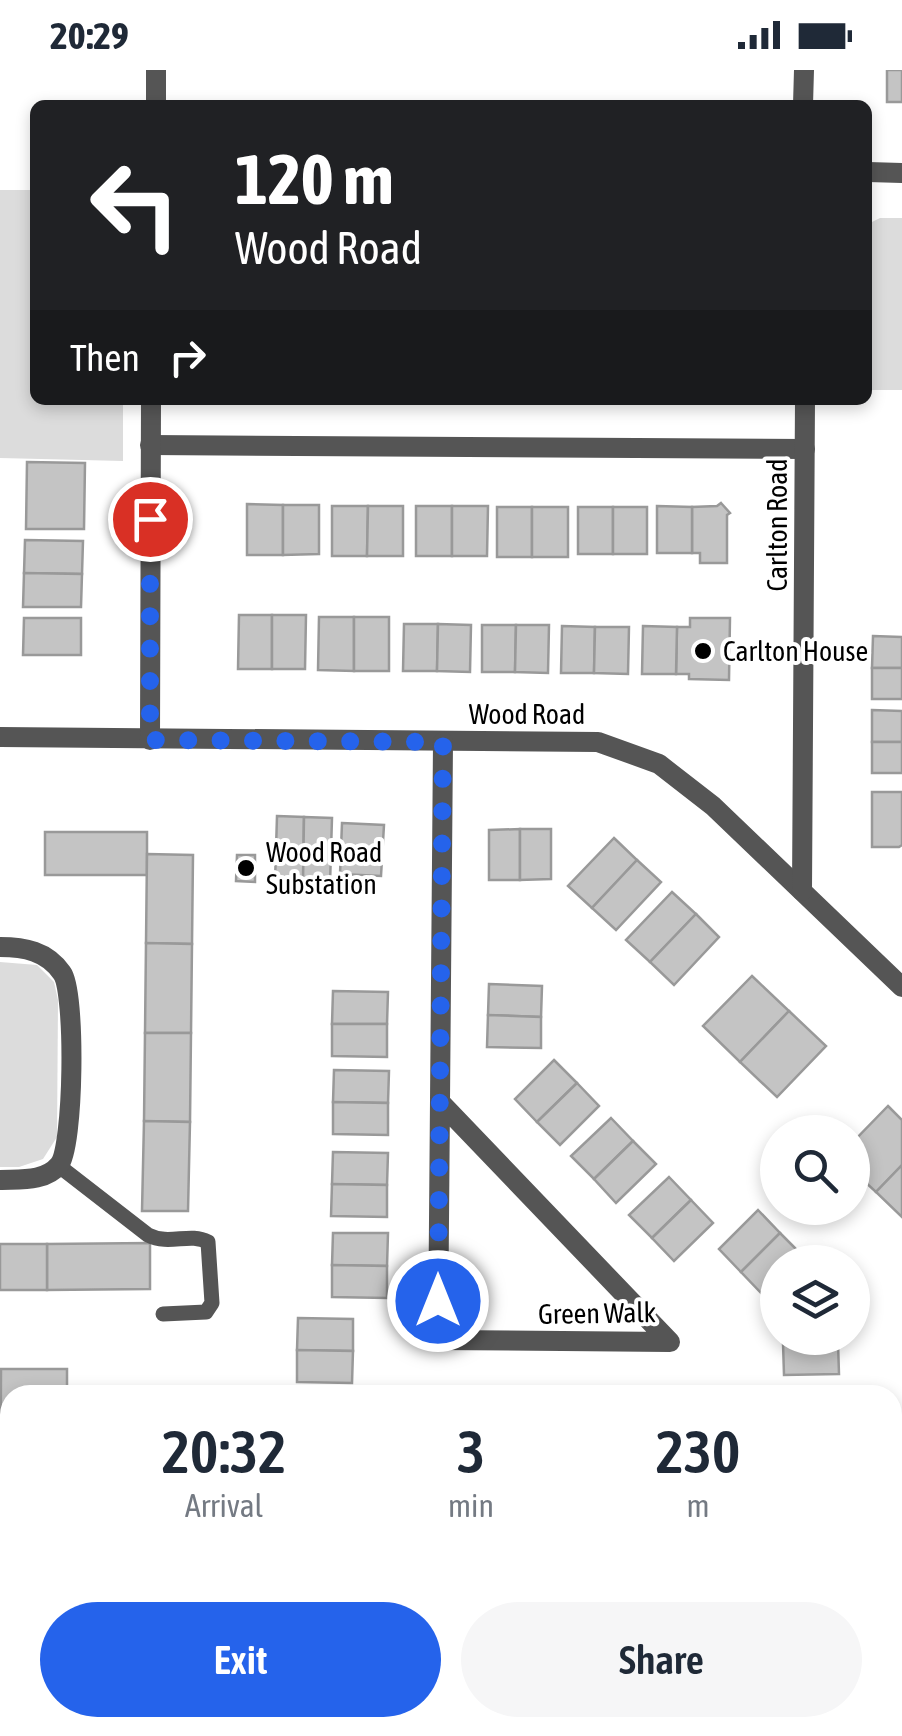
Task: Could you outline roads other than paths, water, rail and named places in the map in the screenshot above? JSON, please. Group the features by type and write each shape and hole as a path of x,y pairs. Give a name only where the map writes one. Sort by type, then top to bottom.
{"street":[{"path":"156,70 156,100"},
{"path":"804,70 804,100"},
{"path":"872,172 902,172"},
{"path":"150,740 151,405"},
{"name":"Carlton Road","path":"802,891 805,405"},
{"path":"150,446 805,449"},
{"name":"Wood Road","path":"0,737 598,742 659,764 712,806 902,988"},
{"name":"Green Walk","path":"440,1102 670,1342 438,1340 443,742"},
{"path":"0,948 21,947 48,958 68,984 71,1073 66,1150 58,1166 39,1178 0,1180"}],"lane":[{"path":"58,1166 161,1242 200,1238 208,1242 212,1304 206,1312 163,1314"}],"place":[{"name":"Carlton House","path":"703,651"},
{"name":"Wood Road Substation","path":"246,868"}]}
